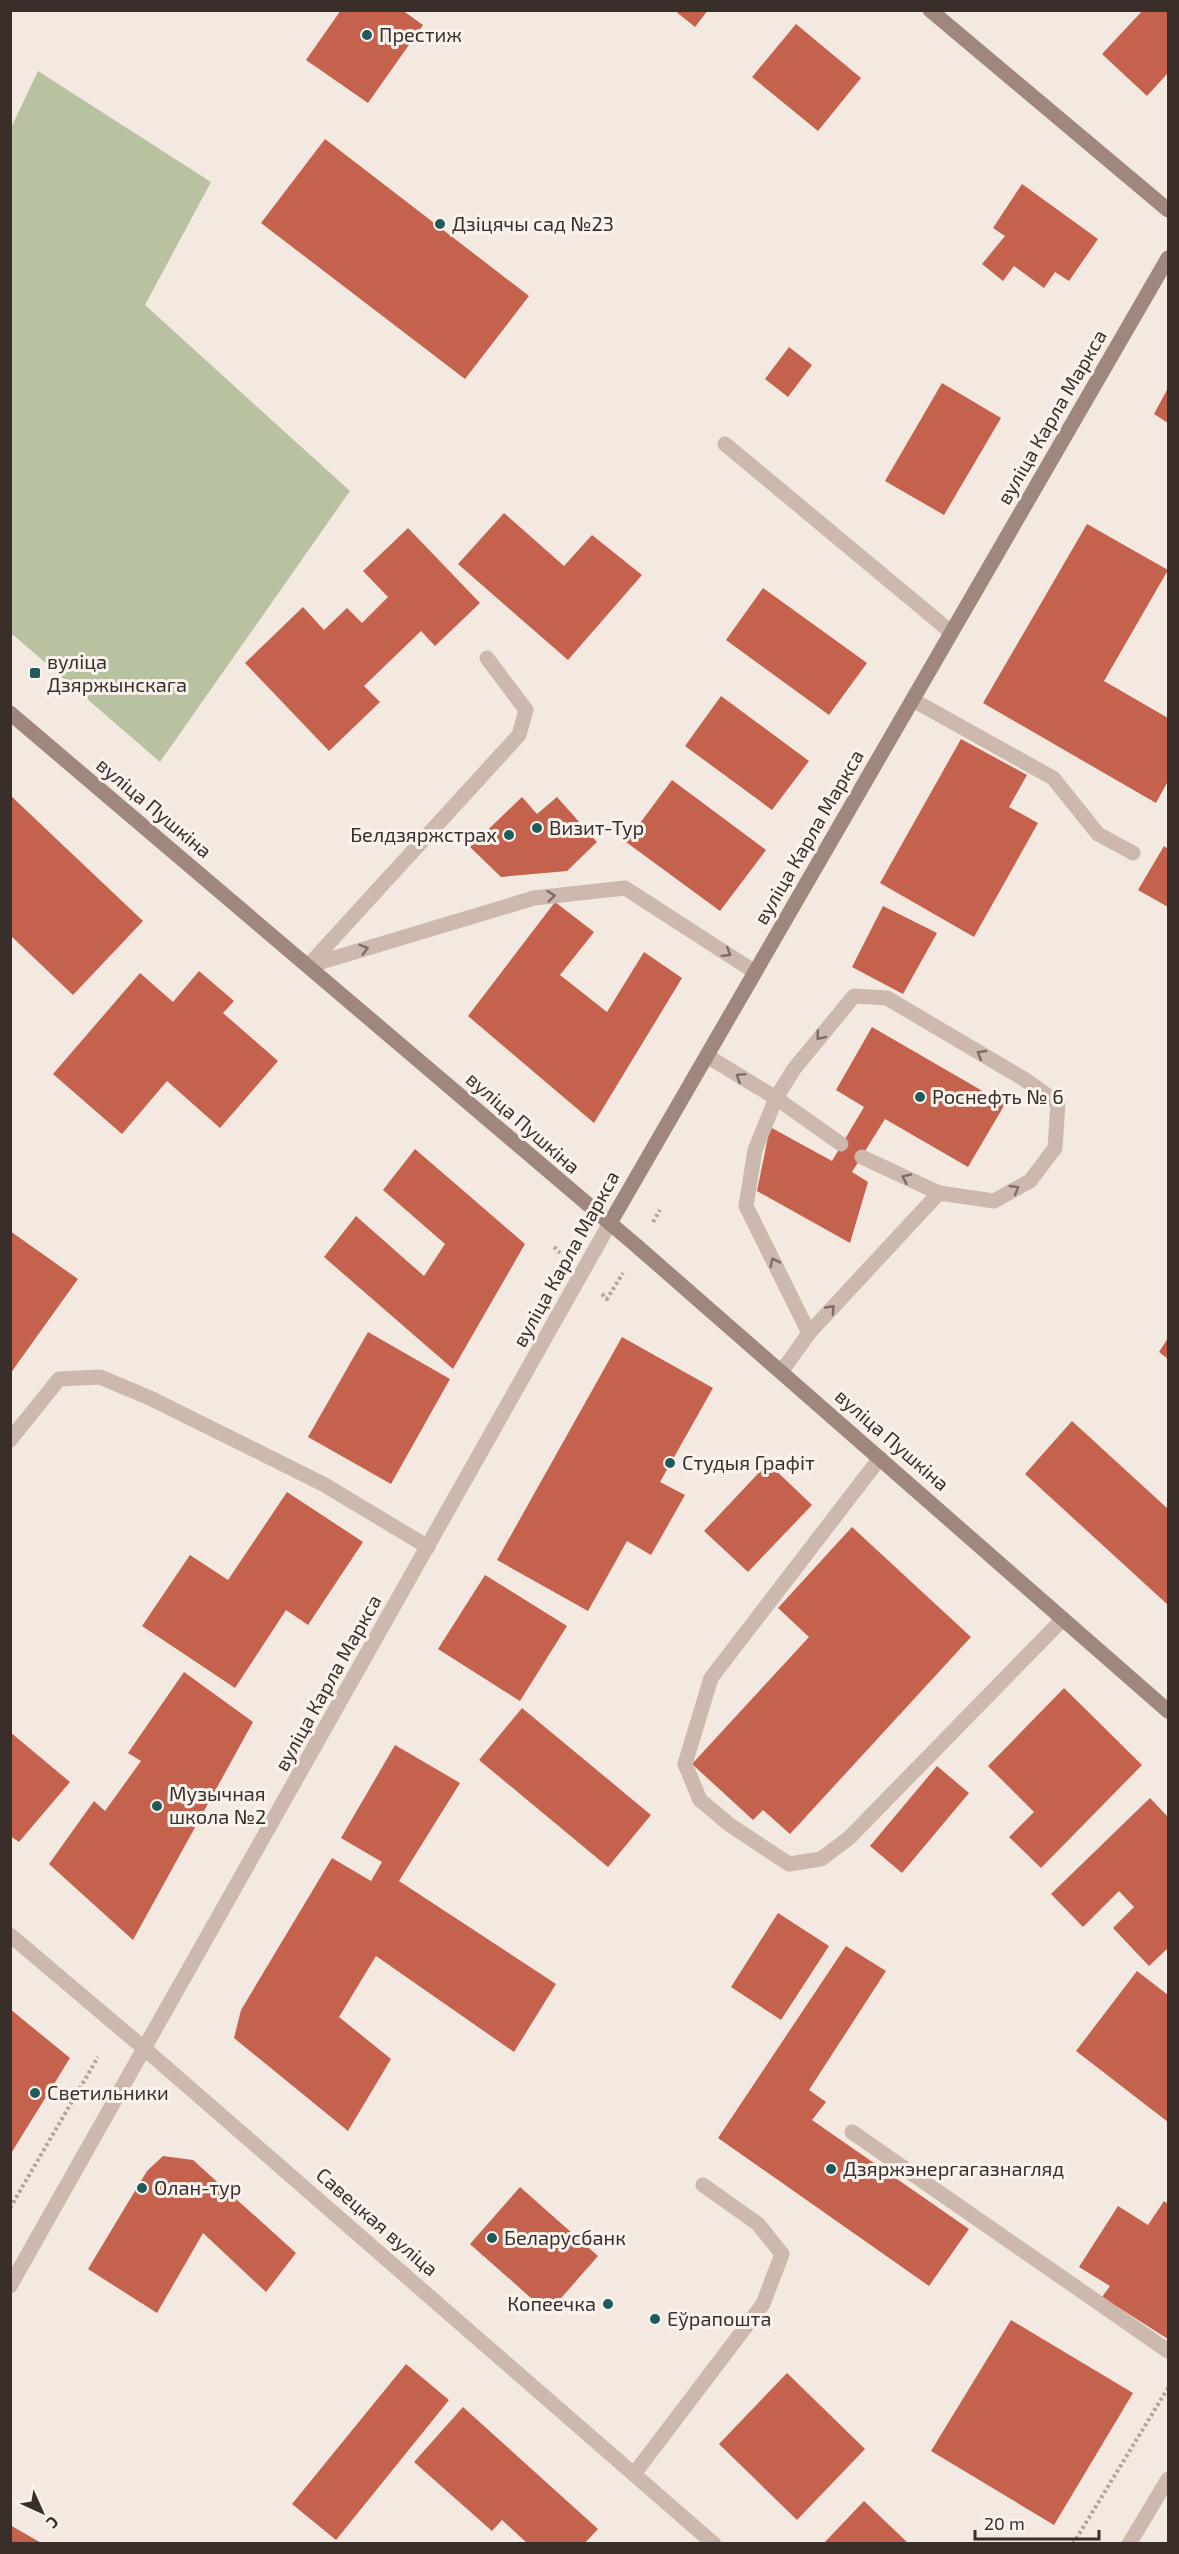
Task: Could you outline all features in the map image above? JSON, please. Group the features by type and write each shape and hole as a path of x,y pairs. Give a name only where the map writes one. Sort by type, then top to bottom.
{"main road":[{"path":"930,10 1168,210"},
{"name":"вуліца Карла Маркса","path":"610,1223 1168,258"},
{"name":"вуліца Пушкіна","path":"10,713 782,1371 1168,1711"}],"street":[{"path":"725,444 951,632"},
{"path":"308,966 519,735 526,710 487,658"},
{"path":"913,700 1053,778 1098,834 1133,853"},
{"path":"308,966 534,898 625,888 755,972"},
{"path":"809,1333 746,1206 755,1150 776,1098 794,1069 854,996 887,998 1024,1079 1058,1103 1056,1148 1030,1180 994,1201 939,1193 862,1157"},
{"path":"706,1056 776,1098 842,1144"},
{"path":"782,1371 809,1333 939,1193"},
{"name":"вуліца Карла Маркса","path":"10,2286 146,2050 610,1223"},
{"path":"10,1440 58,1379 100,1377 150,1398 323,1484 428,1547"},
{"path":"880,1458 711,1678 685,1764 700,1800 730,1825 789,1864 821,1859 849,1838 1063,1619"},
{"name":"Савецкая вуліца","path":"10,1935 146,2050 714,2544"},
{"path":"852,2132 1168,2351"},
{"path":"634,2474 763,2304 782,2254 758,2224 703,2185"},
{"path":"1129,2544 1168,2479"}],"path":[{"path":"10,2208 98,2057"},
{"path":"1073,2544 1168,2388"}],"green space":[{"path":"38,71 211,182 145,305 350,491 160,762 11,633 11,128"}],"building":[{"path":"341,10 402,10 423,25 368,103 306,60"},
{"path":"674,10 708,10 695,27"},
{"path":"1143,10 1168,10 1168,73 1147,96 1102,54"},
{"path":"796,24 861,78 818,131 752,77"},
{"path":"325,139 529,296 465,379 261,223"},
{"path":"1022,184 1098,239 1069,281 1055,272 1044,288 1014,266 1003,281 982,264 1005,236 993,228"},
{"path":"789,347 812,365 788,397 765,379"},
{"path":"942,383 1001,418 944,515 885,481"},
{"path":"1168,388 1168,423 1154,414"},
{"path":"504,513 564,566 592,535 642,575 568,660 458,564"},
{"path":"1087,524 1168,570 1104,681 1168,718 1168,781 1156,803 983,703"},
{"path":"408,528 480,603 435,646 421,631 364,686 380,702 329,751 245,663 303,607 324,630 347,608 362,623 388,597 363,571"},
{"path":"763,588 867,663 829,715 726,640"},
{"path":"721,696 809,761 772,810 685,746"},
{"path":"961,739 1027,775 1009,807 1038,823 974,937 880,883"},
{"path":"672,780 766,850 720,911 626,842"},
{"path":"10,795 143,921 73,995 10,935"},
{"name":"Визит-Тур","path":"522,797 537,814 557,797 597,842 567,871 501,877 470,847"},
{"path":"1164,846 1168,849 1168,907 1138,890"},
{"path":"555,902 594,932 560,975 607,1012 644,952 682,978 594,1123 468,1016"},
{"path":"883,906 937,933 903,994 852,967"},
{"path":"199,971 234,1001 223,1013 278,1061 220,1128 167,1081 122,1134 53,1074 140,973 173,1002"},
{"path":"872,1027 1005,1104 968,1167 885,1119 852,1172 868,1182 850,1243 757,1191 770,1127 832,1161 864,1107 836,1090"},
{"path":"415,1149 525,1244 453,1369 324,1257 356,1216 424,1276 445,1244 383,1190"},
{"path":"10,1231 78,1279 10,1374"},
{"path":"368,1332 450,1379 391,1484 308,1437"},
{"path":"622,1337 713,1388 660,1482 685,1495 651,1555 627,1541 588,1611 497,1560"},
{"path":"1168,1338 1168,1359 1159,1352"},
{"path":"1072,1421 1168,1509 1168,1605 1025,1474"},
{"path":"768,1463 812,1505 748,1572 704,1531"},
{"path":"287,1492 363,1542 308,1625 286,1610 235,1688 142,1626 190,1555 228,1580"},
{"path":"852,1527 971,1637 790,1834 763,1810 753,1820 692,1764 809,1637 778,1608"},
{"path":"485,1575 567,1626 520,1701 438,1649"},
{"name":"Музычная школа №2","path":"184,1672 253,1722 133,1940 49,1864 94,1801 105,1811 141,1761 128,1753"},
{"path":"1064,1688 1142,1765 1041,1868 1009,1837 1034,1812 988,1766"},
{"path":"522,1708 651,1815 608,1867 479,1760"},
{"path":"10,1732 70,1782 19,1842 10,1836"},
{"path":"395,1745 460,1783 399,1881 556,1984 514,2052 376,1956 339,2017 391,2059 348,2131 234,2038 241,2010 332,1858 371,1881 382,1862 341,1838"},
{"path":"937,1766 969,1793 902,1873 870,1846"},
{"path":"1150,1798 1168,1817 1168,1948 1149,1966 1113,1928 1134,1907 1119,1891 1083,1927 1051,1894"},
{"path":"778,1913 829,1946 781,2020 731,1987"},
{"path":"846,1946 886,1971 809,2090 826,2102 812,2120 969,2229 929,2286 718,2138"},
{"path":"1137,1971 1168,1995 1168,2122 1076,2051"},
{"path":"10,2009 70,2058 10,2155"},
{"path":"163,2156 193,2160 296,2253 266,2292 203,2233 157,2313 88,2269 147,2171"},
{"path":"520,2187 598,2256 548,2313 470,2244"},
{"path":"1164,2201 1168,2204 1168,2339 1102,2297 1110,2286 1079,2267 1118,2206 1148,2225"},
{"path":"1011,2320 1133,2393 1054,2525 931,2451"},
{"path":"406,2364 449,2400 336,2540 292,2504"},
{"path":"787,2373 865,2449 797,2520 719,2444"},
{"path":"463,2407 598,2529 584,2544 528,2544 502,2520 492,2531 414,2462"},
{"path":"864,2501 909,2544 823,2544"},
{"path":"10,2525 43,2544 10,2544"}],"place":[{"name":"Престиж","path":"367,35"},
{"name":"Дзіцячы сад №23","path":"440,224"},
{"name":"вуліца Дзяржынскага","path":"35,673"},
{"name":"Визит-Тур","path":"537,828"},
{"name":"Белдзяржстрах","path":"509,835"},
{"name":"Роснефть № 6","path":"920,1097"},
{"name":"Студыя Графіт","path":"670,1463"},
{"name":"Музычная школа №2","path":"157,1806"},
{"name":"Светильники","path":"35,2093"},
{"name":"Дзяржэнергагазнагляд","path":"831,2169"},
{"name":"Олан-тур","path":"142,2188"},
{"name":"Беларусбанк","path":"492,2238"},
{"name":"Копеечка","path":"608,2304"},
{"name":"Еўрапошта","path":"655,2319"}]}
